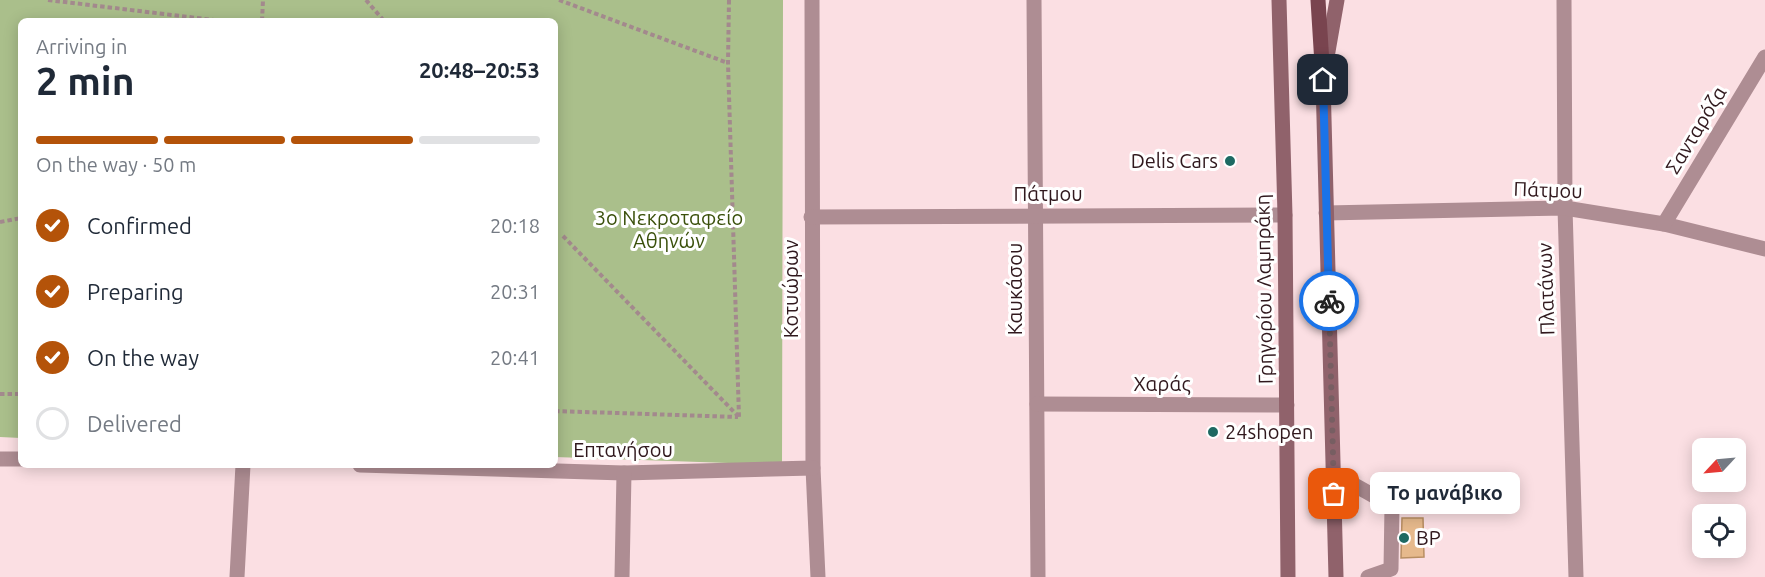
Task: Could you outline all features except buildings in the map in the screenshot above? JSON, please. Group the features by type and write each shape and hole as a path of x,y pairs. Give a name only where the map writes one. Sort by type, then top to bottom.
{"main road":[{"name":"Γρηγορίου Λαμπράκη","path":"1279,0 1285,215 1288,577"},
{"path":"1318,0 1323,80 1336,577"},
{"path":"1323,80 1337,0"}],"street":[{"name":"Κοτυώρων","path":"812,0 813,468 818,577"},
{"name":"Καυκάσου","path":"1034,0 1038,577"},
{"name":"Πλατάνων","path":"1564,0 1565,208 1576,577"},
{"name":"Σανταρόζα","path":"1664,224 1765,57"},
{"name":"Πάτμου","path":"1326,213 1565,208 1664,224 1765,249"},
{"name":"Πάτμου","path":"811,217 1285,215"},
{"name":"Χαράς","path":"1037,404 1287,405"},
{"path":"0,459 18,459"},
{"path":"237,577 243,468"},
{"name":"Επτανήσου","path":"473,468 624,472 813,468"},
{"path":"622,577 624,472"},
{"path":"1334,473 1392,507 1391,569 1368,577"}],"path":[{"path":"48,0 197,18"},
{"path":"262,18 263,0"},
{"path":"366,0 381,18"},
{"path":"560,0 728,63"},
{"path":"729,0 728,63 739,417"},
{"path":"0,222 18,219"},
{"path":"563,236 739,417"},
{"path":"0,394 18,394"},
{"path":"558,411 739,417"}],"green space":[{"name":"3ο Νεκροταφείο Αθηνών","path":"0,0 783,0 782,465 558,457 558,18 18,18 18,438 0,437"}],"way so far":[{"path":"1329,301 1334,494"}],"place":[{"name":"Delis Cars","path":"1230,161"},
{"name":"24shopen","path":"1213,432"},
{"name":"Το μανάβικο","path":"1334,494"},
{"name":"BP","path":"1404,538"}],"route":[{"path":"1323,80 1329,301"}]}
